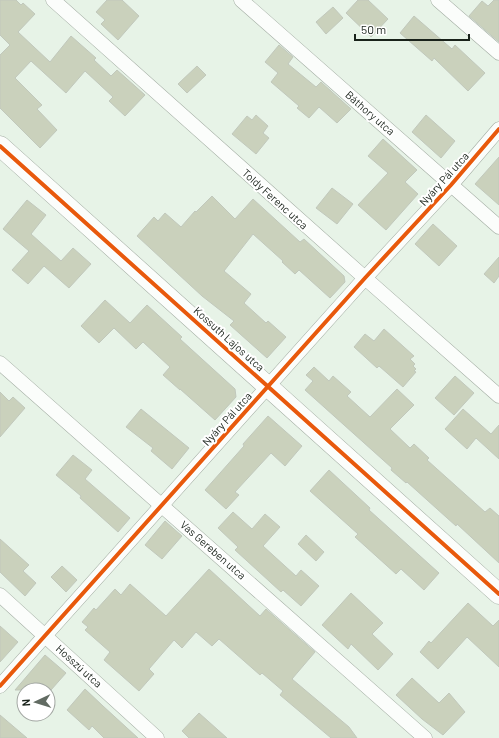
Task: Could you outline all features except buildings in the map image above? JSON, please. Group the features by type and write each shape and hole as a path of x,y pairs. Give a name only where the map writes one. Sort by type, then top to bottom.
{"street":[{"name":"Toldy Ferenc utca","path":"53,0 499,396"},
{"name":"Báthory utca","path":"242,0 499,227"},
{"path":"438,0 499,53"},
{"name":"Nyáry Pál utca","path":"0,686 365,278 451,185 499,129"},
{"name":"Kossuth Lajos utca","path":"0,146 499,594"},
{"name":"Vas Gereben utca","path":"0,363 425,738"},
{"name":"Hosszú utca","path":"0,595 157,738"}],"cycle path":[{"path":"0,686 365,278 451,185 499,129"},
{"path":"0,146 499,594"}]}
